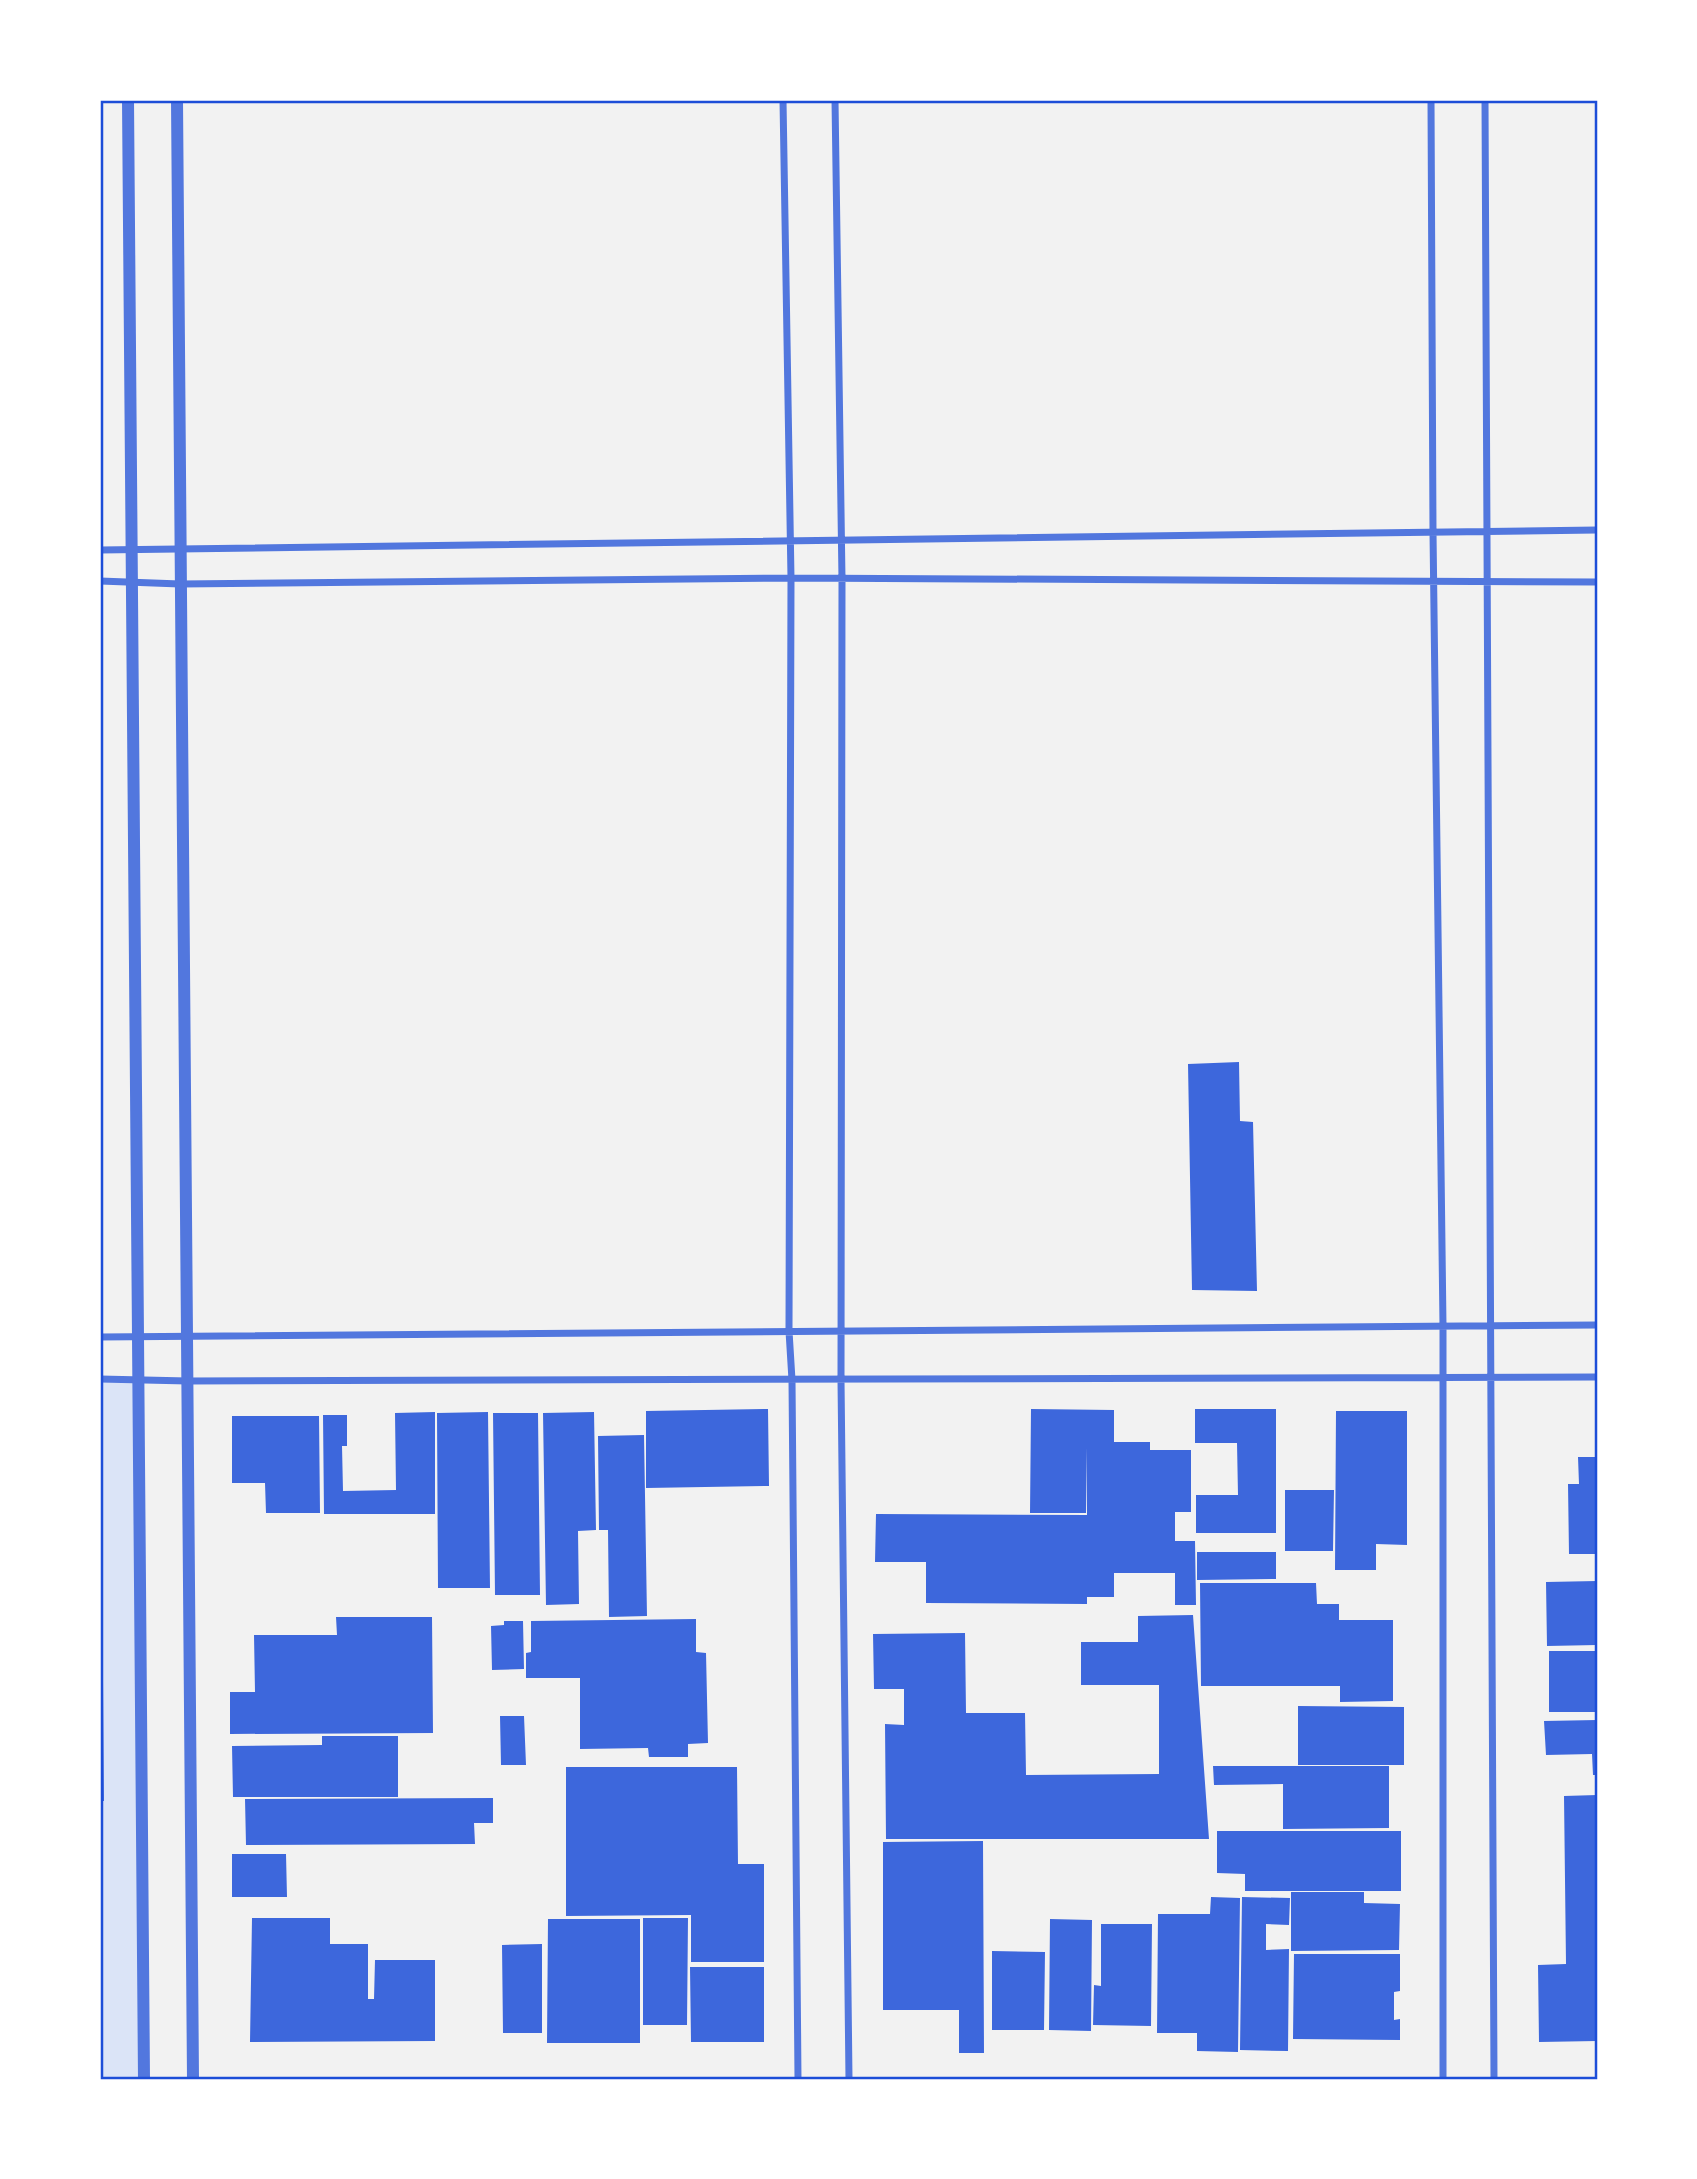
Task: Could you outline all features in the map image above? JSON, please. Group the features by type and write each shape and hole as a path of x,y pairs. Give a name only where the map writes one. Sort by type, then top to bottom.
{"street":[{"path":"128,100 144,2079"},
{"path":"177,100 193,2079"},
{"path":"783,100 791,578 789,1331 792,1380 798,2079"},
{"path":"835,100 842,539 841,1380 849,2079"},
{"path":"1432,100 1433,531 1443,1326 1443,2079"},
{"path":"1485,100 1494,2079"},
{"path":"100,550 1597,530"},
{"path":"100,581 180,584 791,578 1597,582"},
{"path":"100,1337 1597,1325"},
{"path":"100,1379 188,1381 1597,1377"}],"shaded area":[{"path":"100,1379 139,1379 144,2079 100,2079"}],"building":[{"path":"1239,1062 1240,1121 1253,1122 1257,1291 1192,1290 1188,1064"},
{"path":"768,1409 769,1486 646,1488 646,1411"},
{"path":"1031,1409 1114,1410 1114,1442 1150,1442 1150,1450 1191,1450 1191,1512 1175,1512 1175,1541 1195,1541 1196,1605 1175,1605 1175,1573 1114,1573 1114,1597 1087,1597 1087,1604 926,1603 926,1562 875,1562 876,1514 1087,1515 1087,1447 1086,1513 1030,1513"},
{"path":"1195,1409 1276,1409 1276,1533 1196,1533 1196,1495 1238,1495 1237,1443 1195,1443"},
{"path":"1336,1411 1407,1411 1407,1545 1376,1544 1376,1570 1335,1570"},
{"path":"435,1412 435,1514 324,1514 323,1415 347,1415 347,1446 342,1446 343,1491 396,1490 395,1413"},
{"path":"488,1412 490,1588 438,1588 437,1413"},
{"path":"594,1412 596,1530 578,1531 579,1604 546,1605 543,1413"},
{"path":"493,1413 538,1413 540,1595 495,1595"},
{"path":"232,1416 319,1416 320,1513 266,1513 265,1483 232,1483"},
{"path":"644,1435 647,1616 609,1617 608,1530 599,1530 598,1436"},
{"path":"1578,1457 1597,1457 1597,1554 1569,1554 1568,1484 1579,1484"},
{"path":"1285,1490 1334,1490 1333,1551 1285,1551"},
{"path":"1197,1552 1276,1552 1276,1579 1197,1580"},
{"path":"1597,1581 1597,1645 1547,1646 1546,1582"},
{"path":"1200,1583 1316,1583 1317,1604 1339,1604 1339,1620 1393,1620 1393,1701 1340,1702 1340,1686 1201,1686"},
{"path":"1193,1615 1209,1839 886,1839 885,1724 904,1725 904,1689 874,1689 873,1634 965,1633 966,1713 1025,1713 1026,1775 1159,1774 1159,1685 1081,1685 1081,1642 1138,1642 1138,1616"},
{"path":"336,1617 432,1617 433,1733 230,1734 230,1692 255,1692 254,1635 337,1635"},
{"path":"696,1619 696,1652 706,1653 708,1743 688,1744 688,1757 649,1757 648,1748 580,1749 580,1678 526,1678 526,1653 531,1652 531,1621"},
{"path":"504,1621 523,1621 524,1669 492,1670 491,1626 504,1625"},
{"path":"1549,1651 1597,1651 1597,1712 1549,1712"},
{"path":"100,1682 103,1682 104,1801 100,1801"},
{"path":"1298,1706 1404,1707 1404,1765 1298,1765"},
{"path":"500,1716 524,1716 526,1765 501,1765"},
{"path":"1597,1720 1597,1775 1593,1775 1592,1754 1546,1755 1544,1721"},
{"path":"322,1736 398,1736 398,1797 233,1797 232,1746 322,1745"},
{"path":"1213,1766 1389,1766 1389,1828 1283,1829 1283,1784 1214,1785"},
{"path":"566,1767 737,1767 738,1864 764,1864 764,1962 691,1962 691,1915 566,1916"},
{"path":"1597,1795 1597,2041 1539,2042 1538,1965 1566,1964 1564,1796"},
{"path":"493,1798 493,1823 474,1823 475,1844 246,1845 245,1799"},
{"path":"1217,1831 1401,1831 1401,1891 1245,1891 1245,1874 1217,1873"},
{"path":"983,1841 984,2053 959,2053 959,2010 883,2010 883,1842"},
{"path":"232,1854 286,1854 287,1897 232,1897"},
{"path":"1291,1892 1364,1892 1364,1903 1400,1904 1399,1950 1291,1951"},
{"path":"1211,1897 1240,1898 1238,2052 1197,2051 1197,2033 1157,2033 1158,1914 1210,1914"},
{"path":"1242,1897 1290,1898 1289,1925 1266,1924 1266,1950 1289,1949 1288,2051 1240,2050"},
{"path":"252,1918 330,1918 330,1944 368,1944 368,1999 374,1999 375,1960 435,1960 435,2041 250,2042"},
{"path":"643,1918 688,1918 687,2025 643,2025"},
{"path":"548,1919 640,1919 640,2043 547,2043"},
{"path":"1050,1919 1092,1920 1091,2031 1049,2030"},
{"path":"1101,1924 1152,1924 1151,2026 1093,2025 1094,1985 1101,1986"},
{"path":"542,1944 542,2033 503,2033 502,1945"},
{"path":"992,1951 1045,1952 1044,2030 992,2030"},
{"path":"1294,1954 1400,1954 1400,1991 1394,1992 1394,2020 1400,2019 1400,2040 1293,2039"},
{"path":"690,1967 764,1967 764,2042 691,2042"}]}
